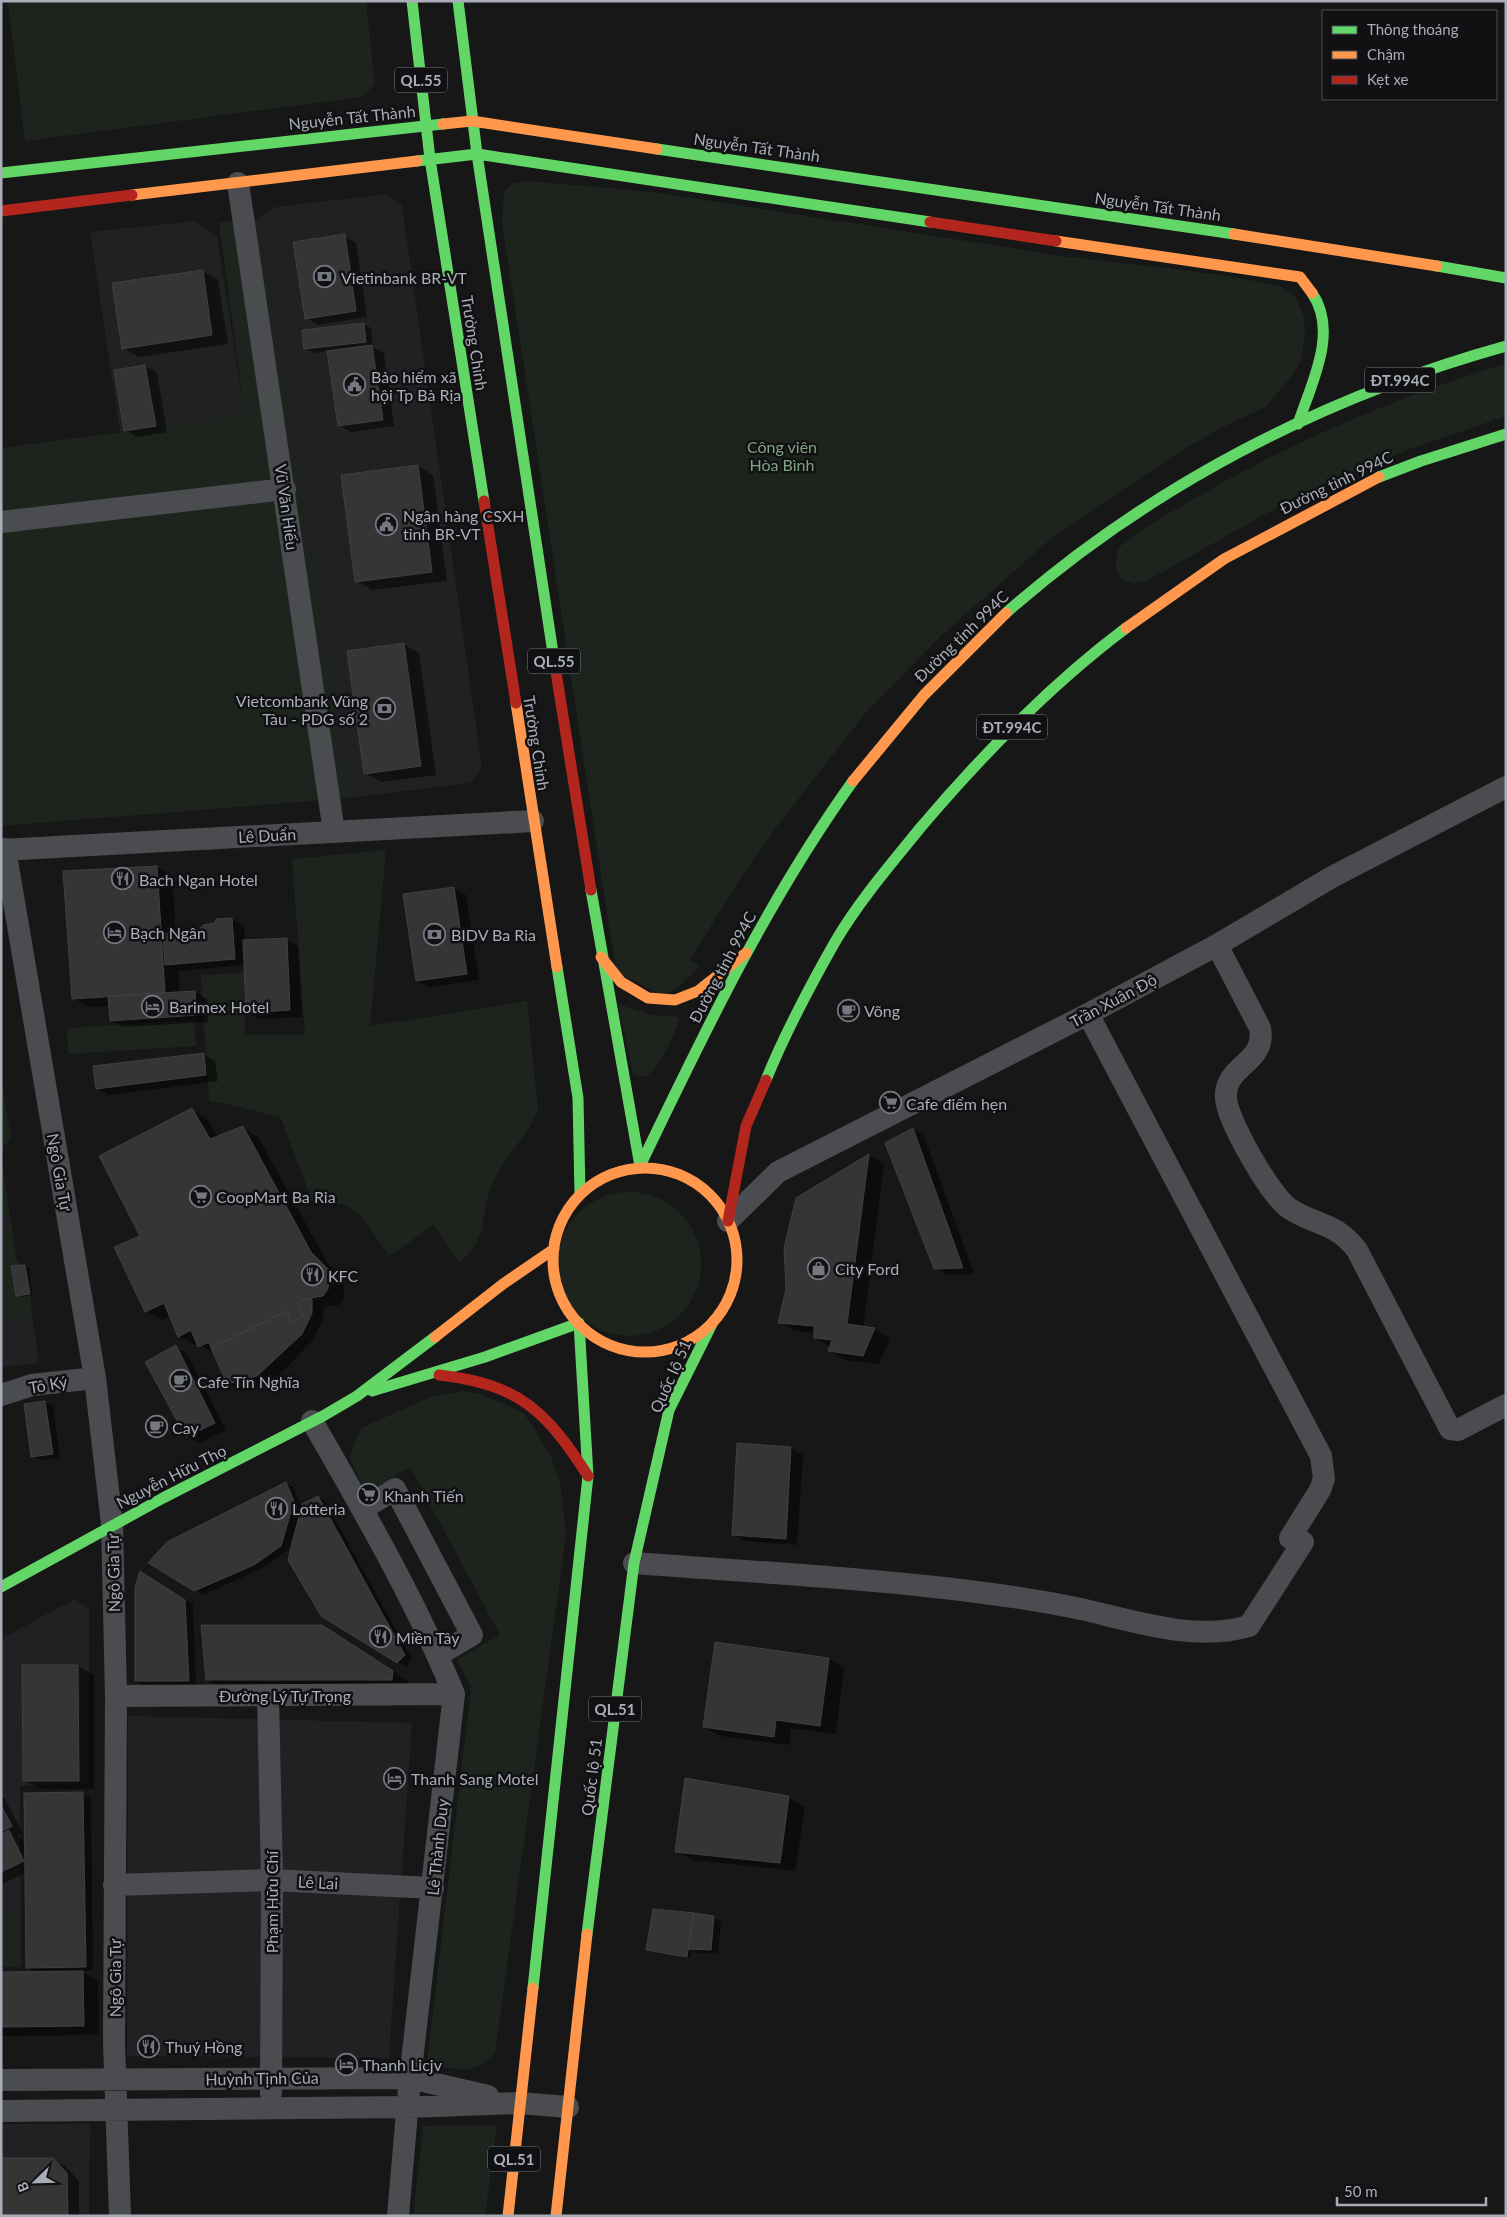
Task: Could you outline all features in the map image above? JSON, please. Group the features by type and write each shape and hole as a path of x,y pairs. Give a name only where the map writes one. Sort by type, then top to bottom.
{"main road":[{"name":"Trường Chinh","path":"412,1 430,159 578,1098 580,1194"},
{"name":"Trường Chinh","path":"458,1 472,121 601,957 640,1166"},
{"name":"Nguyễn Tất Thành","path":"4,176 472,121 1304,244 1506,278"},
{"path":"6,208 238,183 477,154 1301,269"},
{"path":"1298,424 1322,346 1324,320 1317,297 1301,269 1304,244"},
{"name":"Đường tỉnh 994C","path":"640,1166 746,953 788,878 856,776 910,709 1004,614 1083,550 1163,494 1210,467 1350,399 1506,346"},
{"name":"Đường tỉnh 994C","path":"728,1221 746,1126 772,1065 836,942 881,875 961,780 999,740 1087,657 1166,598 1224,559 1367,482 1420,461 1506,434"},
{"path":"601,957 621,982 648,998 675,1000 698,991 746,953"},
{"path":"640,1166 662,1169 683,1176 702,1187 717,1203 728,1221 735,1242 736,1271 734,1286 725,1306 712,1324 697,1336 681,1345 664,1350 645,1352 609,1345 592,1336 566,1307 558,1289 554,1269 554,1249 558,1229 568,1210 580,1194 598,1180 619,1171 640,1166"},
{"name":"Nguyễn Hữu Thọ","path":"1,1587 112,1524 312,1421 356,1396 453,1323 513,1274 554,1249"},
{"name":"Nguyễn Hữu Thọ","path":"356,1396 427,1375 579,1323"},
{"name":"QL.51","path":"508,2216 588,1476 579,1323"},
{"name":"Quốc lộ 51","path":"556,2216 582,1973 634,1563 670,1410 712,1324"},
{"path":"427,1375 467,1377 496,1384 526,1401 556,1427 588,1476"}],"street":[{"name":"Vũ Văn Hiếu","path":"238,183 285,489 334,832"},
{"path":"1,522 285,489"},
{"name":"Trần Xuân Độ","path":"728,1221 778,1172 1088,1014 1217,945 1332,877 1506,787"},
{"name":"Lê Duẩn","path":"3,850 533,821"},
{"name":"Ngô Gia Tự","path":"3,850 95,1378 112,1524 116,1696 114,1885 115,2080 120,2216"},
{"path":"1217,945 1260,1028 1262,1041 1258,1051 1228,1080 1226,1101 1230,1116 1265,1182 1289,1209 1336,1229 1348,1238 1357,1250 1445,1423 1450,1429 1458,1430 1506,1405"},
{"path":"634,1563 872,1581 991,1594 1046,1602 1156,1626 1193,1630 1221,1631 1249,1626 1296,1540 1320,1490 1324,1479 1321,1456 1088,1014"},
{"name":"Tô Ký","path":"1,1395 32,1385 95,1378"},
{"name":"Lê Thành Duy","path":"312,1421 362,1509 438,1655 454,1694 410,2078 398,2216"},
{"path":"362,1509 395,1490 472,1635 438,1655"},
{"name":"Đường Lý Tự Trọng","path":"116,1696 454,1694"},
{"name":"Phạm Hữu Chí","path":"268,1695 272,1880 270,2077 272,2109"},
{"name":"Lê Lai","path":"114,1885 272,1880 432,1888"},
{"name":"Huỳnh Tịnh Của","path":"1,2080 270,2077 410,2078 519,2103"},
{"name":"Huỳnh Tịnh Của","path":"1,2111 408,2107 519,2103 568,2107"}],"shaded area":[{"path":"386,194 402,206 482,767 471,783 349,798 258,218 276,207"},
{"path":"195,221 217,236 245,416 121,438 90,232"},
{"path":"1,1156 17,1262 25,1265 39,1363 1,1367"},
{"path":"75,1599 89,1609 89,1783 20,1786 21,1967 1,1967 1,1639"},
{"path":"128,1716 412,1723 389,2058 127,2056"},
{"path":"1,2124 90,2124 89,2216 1,2216"}],"green space":[{"path":"8,1 366,1 375,84 362,97 25,141"},
{"name":"Công viên Hòa Bình","path":"528,181 654,192 1062,256 1223,275 1280,286 1296,297 1304,317 1305,334 1301,361 1291,377 1265,407 1217,430 1178,453 1053,537 943,634 867,711 774,830 736,885 690,960 700,966 676,989 662,995 617,972 611,940 502,222 504,192 513,183"},
{"path":"258,218 349,798 1,826 1,448 245,416 219,223"},
{"path":"1506,363 1506,416 1410,449 1296,497 1148,580 1134,584 1123,580 1115,568 1118,548 1127,540 1234,476 1348,421 1426,390"},
{"path":"386,850 370,1026 527,1001 538,1109 528,1129 497,1174 488,1196 480,1235 469,1253 459,1263 434,1225 389,1256 362,1217 346,1205 312,1201 281,1118 241,1107 209,1101 201,975 244,973 245,1035 305,1035 292,859"},
{"path":"618,1004 652,1015 679,1017 675,1031 662,1057 646,1076 633,1074"},
{"path":"194,1020 196,1046 68,1054 67,1028"},
{"path":"1,1076 11,1138 1,1149"},
{"path":"1,1156 10,1215 1,1216"},
{"path":"629,1192 656,1198 680,1213 695,1237 701,1264 695,1291 680,1315 656,1330 629,1336 602,1330 578,1315 563,1291 557,1264 563,1237 578,1213 602,1198"},
{"path":"12,1229 17,1262 25,1265 11,1267 16,1296 30,1294 32,1316 2,1321 3,1340 1,1340 1,1230"},
{"path":"463,1391 483,1395 524,1413 550,1454 560,1482 566,1535 495,2053 480,2066 472,2069 456,2069 427,2064 471,1687 457,1659 500,1635 410,1467 366,1493 350,1458 361,1428 433,1396"},
{"path":"1,1912 18,1912 18,1963 1,1963"},
{"path":"497,2125 485,2216 413,2216 423,2126"}],"building":[{"name":"Vietinbank BR-VT","path":"345,234 356,311 305,319 293,242"},
{"path":"203,270 212,335 122,349 112,283"},
{"path":"364,323 366,342 304,349 302,330"},
{"name":"Bảo hiểm xã hội Tp Bà Rịa","path":"372,345 383,420 338,426 327,351"},
{"path":"145,365 156,426 124,431 114,370"},
{"name":"Ngân hàng CSXH tỉnh BR-VT","path":"418,465 432,572 355,582 341,475"},
{"name":"Vietcombank Vũng Tàu - PDG số 2","path":"404,643 421,766 364,774 347,651"},
{"name":"Bạch Ngân","path":"157,866 165,993 72,999 63,871"},
{"name":"BIDV Ba Ria","path":"454,887 467,974 416,981 403,894"},
{"path":"232,918 235,959 165,965 163,934 190,933 199,930 203,925 215,923 216,919"},
{"path":"287,938 290,1010 246,1013 243,940"},
{"name":"Barimex Hotel","path":"195,991 197,1015 110,1021 108,996"},
{"path":"204,1053 206,1075 96,1089 93,1066"},
{"name":"CoopMart Ba Ria","path":"192,1108 210,1139 243,1126 311,1252 327,1268 329,1275 328,1289 323,1296 298,1302 304,1316 291,1322 287,1311 211,1348 209,1342 198,1347 191,1330 178,1337 164,1303 145,1312 114,1247 140,1236 99,1156"},
{"path":"913,1128 963,1268 934,1269 885,1143"},
{"name":"City Ford","path":"869,1154 847,1324 875,1328 863,1356 828,1351 832,1340 814,1338 814,1326 778,1323 786,1289 784,1248 796,1198"},
{"path":"25,1265 30,1294 16,1296 11,1266"},
{"path":"312,1299 312,1313 302,1334 257,1376 227,1384 211,1348 287,1311 291,1322 304,1316 298,1302"},
{"path":"176,1345 215,1423 186,1437 145,1362"},
{"path":"45,1401 53,1454 31,1457 24,1404"},
{"path":"737,1443 791,1447 786,1539 732,1535"},
{"path":"286,1482 294,1501 281,1546 254,1565 194,1591 148,1563 167,1542"},
{"path":"318,1496 405,1655 397,1663 321,1616 288,1560 302,1504"},
{"path":"140,1571 185,1600 189,1681 135,1681 135,1587"},
{"path":"201,1625 322,1625 393,1671 392,1680 206,1680"},
{"path":"715,1642 829,1658 820,1726 776,1720 774,1737 703,1727"},
{"path":"22,1665 78,1665 79,1781 23,1781"},
{"path":"685,1778 789,1796 780,1863 675,1852"},
{"path":"83,1792 86,1967 26,1968 24,1793"},
{"path":"1,1805 12,1826 1,1832"},
{"path":"9,1830 24,1861 1,1872 1,1834"},
{"path":"653,1909 694,1913 687,1957 646,1950"},
{"path":"694,1913 714,1916 711,1950 688,1949"},
{"path":"83,1971 84,2026 1,2027 1,1972"},
{"path":"1,2158 53,2158 67,2173 68,2216 1,2216"}],"traffic: fast":[{"path":"412,1 430,159 484,501"},
{"path":"458,1 477,154 555,666"},
{"path":"1,173 443,124"},
{"path":"657,149 1234,234"},
{"path":"417,161 477,154 930,222"},
{"path":"1437,266 1506,278"},
{"path":"1298,424 1315,375 1323,341 1323,324 1320,308 1312,293"},
{"path":"1006,613 1061,567 1119,525 1241,451 1305,420 1370,392 1438,367 1506,346"},
{"path":"1379,477 1421,461 1506,434"},
{"path":"766,1080 798,1010 835,942 854,912 887,869 944,800 993,747 1044,697 1126,628"},
{"path":"640,1166 713,1017 765,920 792,873 853,781"},
{"path":"591,890 640,1166"},
{"path":"557,967 578,1098 580,1194"},
{"path":"372,1391 485,1357 579,1323"},
{"path":"533,1988 588,1476 579,1323"},
{"path":"587,1934 634,1563 669,1410 712,1324"},
{"path":"1,1587 163,1498 323,1416 357,1396 435,1337"}],"traffic: slow":[{"path":"443,124 472,121 657,149"},
{"path":"132,195 417,161"},
{"path":"1234,234 1437,266"},
{"path":"1056,241 1300,277 1312,293"},
{"path":"1126,628 1224,559 1379,477"},
{"path":"853,781 924,695 1006,613"},
{"path":"516,703 557,967"},
{"path":"601,957 621,982 648,998 675,1000 698,991 746,953"},
{"path":"645,1168 663,1170 680,1175 710,1195 730,1225 735,1242 737,1260 735,1278 730,1295 710,1325 680,1345 663,1350 645,1352 627,1350 610,1345 580,1325 560,1295 555,1278 553,1260 555,1242 560,1225 580,1195 610,1175 627,1170 645,1168"},
{"path":"435,1337 503,1284 554,1249"},
{"path":"556,2216 587,1934"},
{"path":"508,2216 533,1988"}],"traffic: jam":[{"path":"1,211 132,195"},
{"path":"930,222 1056,241"},
{"path":"484,501 516,703"},
{"path":"555,666 591,890"},
{"path":"728,1221 746,1126 766,1080"},
{"path":"439,1375 490,1385 527,1404 543,1417 558,1434 588,1476"}],"place":[{"name":"Vietinbank BR-VT","path":"325,277"},
{"name":"Bảo hiểm xã hội Tp Bà Rịa","path":"355,385"},
{"name":"Ngân hàng CSXH tỉnh BR-VT","path":"387,524"},
{"name":"Vietcombank Vũng Tàu - PDG số 2","path":"384,709"},
{"name":"Bach Ngan Hotel","path":"123,879"},
{"name":"Bạch Ngân","path":"114,932"},
{"name":"BIDV Ba Ria","path":"435,934"},
{"name":"Barimex Hotel","path":"153,1006"},
{"name":"Võng","path":"848,1010"},
{"name":"Cafe điểm hẹn","path":"890,1103"},
{"name":"CoopMart Ba Ria","path":"200,1196"},
{"name":"City Ford","path":"819,1268"},
{"name":"KFC","path":"312,1275"},
{"name":"Cafe Tín Nghĩa","path":"181,1381"},
{"name":"Cay","path":"156,1427"},
{"name":"Khanh Tiến","path":"368,1495"},
{"name":"Lotteria","path":"276,1508"},
{"name":"Miền Tây","path":"380,1637"},
{"name":"Thanh Sang Motel","path":"395,1778"},
{"name":"Thuý Hồng","path":"149,2046"},
{"name":"Thanh Licjv","path":"346,2064"}]}
